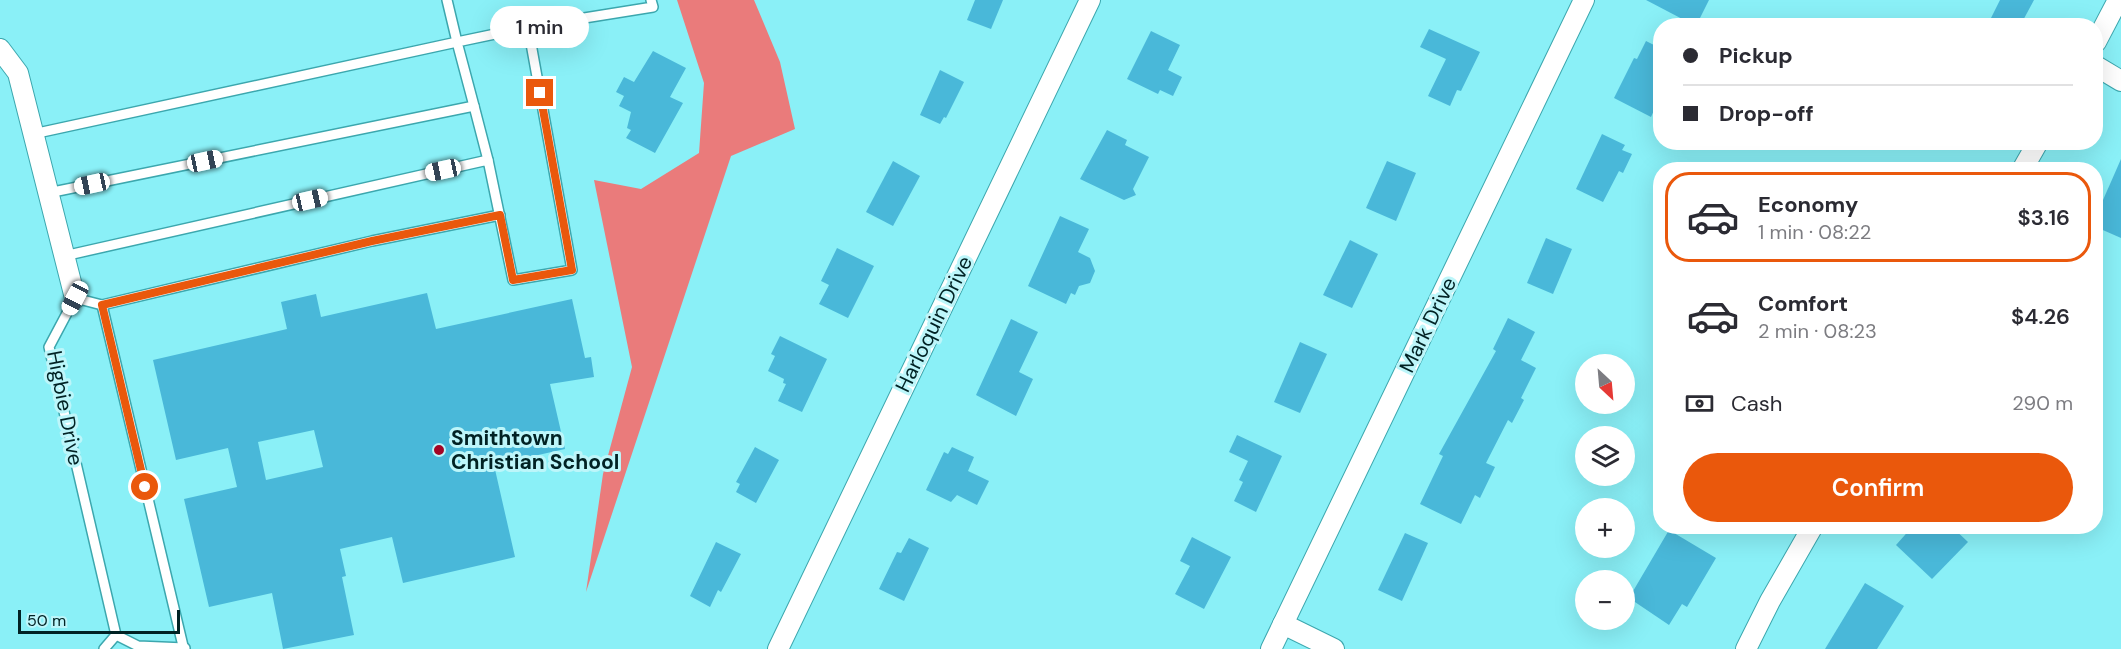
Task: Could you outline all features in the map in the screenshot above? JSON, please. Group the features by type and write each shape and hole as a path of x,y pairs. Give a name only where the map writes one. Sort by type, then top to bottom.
{"street":[{"name":"Harloquin Drive","path":"778,649 1090,0"},
{"name":"Mark Drive","path":"1271,649 1584,0"},
{"path":"2103,29 2118,0"},
{"path":"0,49 18,73 75,298"},
{"path":"2103,70 2121,81"},
{"path":"1746,649 1770,601 1809,534"},
{"path":"1283,624 1334,649"}],"lane":[{"path":"447,0 488,160 513,280 572,270 528,27"},
{"path":"32,134 528,27 653,7 651,0"},
{"path":"48,193 474,106"},
{"path":"64,256 488,160"},
{"path":"75,298 102,305 372,241 500,215"},
{"name":"Higbie Drive","path":"75,298 49,347 116,635"},
{"path":"102,305 184,647 138,646 116,635 104,649"}],"shaded area":[{"path":"677,0 754,0 780,62 795,129 731,156 586,592 603,474 632,367 594,180 641,189 699,153 704,83"}],"building":[{"path":"975,0 1003,0 991,29 967,20"},
{"path":"1646,0 1709,0 1700,18 1680,18"},
{"path":"2000,0 2034,0 2024,18 1991,18"},
{"path":"1429,29 1480,52 1461,91 1457,90 1450,106 1428,96 1446,59 1420,47"},
{"path":"1151,31 1180,45 1168,70 1182,77 1173,96 1160,90 1158,94 1127,79"},
{"path":"1646,41 1653,44 1653,113 1651,117 1614,98 1634,58 1637,59"},
{"path":"653,51 686,68 670,97 683,103 655,153 626,138 631,130 627,128 631,112 619,106 624,96 616,92 624,77 634,82"},
{"path":"940,70 964,82 946,118 944,117 940,124 920,115"},
{"path":"1107,130 1127,140 1125,145 1149,157 1133,189 1136,195 1124,200 1080,179"},
{"path":"1602,134 1625,145 1622,150 1632,154 1623,173 1619,171 1603,202 1576,189"},
{"path":"2121,159 2121,238 2103,230 2103,200"},
{"path":"893,161 920,176 893,226 866,212"},
{"path":"1387,161 1416,173 1396,221 1366,208"},
{"path":"1060,216 1089,229 1078,252 1090,258 1095,271 1090,283 1079,286 1075,295 1071,293 1066,304 1028,286"},
{"path":"1546,238 1572,249 1553,294 1527,283"},
{"path":"1350,240 1378,254 1352,308 1323,295"},
{"path":"837,248 874,266 848,318 819,304 829,285 821,281"},
{"name":"Smithtown Christian School","path":"427,293 436,329 572,299 585,358 591,357 594,377 550,384 565,449 494,465 515,557 403,583 392,537 340,549 346,576 342,577 354,635 283,649 272,593 209,607 184,499 237,487 228,448 176,460 153,360 287,329 281,302 316,294 321,317","holes":["314,430 323,467 266,480 258,442"]},
{"path":"1508,318 1535,332 1521,360 1536,368 1512,423 1508,420 1486,463 1495,467 1480,498 1475,495 1461,524 1420,504 1443,456 1439,454 1496,351 1493,349"},
{"path":"1011,319 1038,332 1019,372 1033,379 1016,416 976,395"},
{"path":"780,336 827,359 802,412 778,401 786,384 783,383 784,379 768,371 775,356 771,354"},
{"path":"1300,342 1327,354 1300,413 1274,402"},
{"path":"1237,435 1282,456 1256,512 1234,501 1243,482 1239,480 1248,461 1229,452"},
{"path":"755,447 779,460 756,503 736,492 740,484 736,482"},
{"path":"952,447 974,457 968,471 989,481 977,505 957,495 951,502 926,490 944,452 948,454"},
{"path":"1405,533 1428,543 1402,601 1378,590"},
{"path":"1667,534 1676,534 1716,558 1687,607 1682,604 1669,625 1635,602 1635,588"},
{"path":"1906,534 1960,534 1968,542 1932,579 1896,545"},
{"path":"1192,537 1231,557 1204,609 1175,594 1190,566 1180,561"},
{"path":"909,538 929,548 904,601 879,589 897,552 901,553"},
{"path":"716,542 741,554 721,592 718,590 710,607 690,596"},
{"path":"1865,583 1904,606 1877,649 1825,649"}],"place":[{"name":"Smithtown Christian School","path":"439,450"}],"route":[{"path":"145,487 102,305 372,241 500,215 513,280 572,270 540,93"}]}
